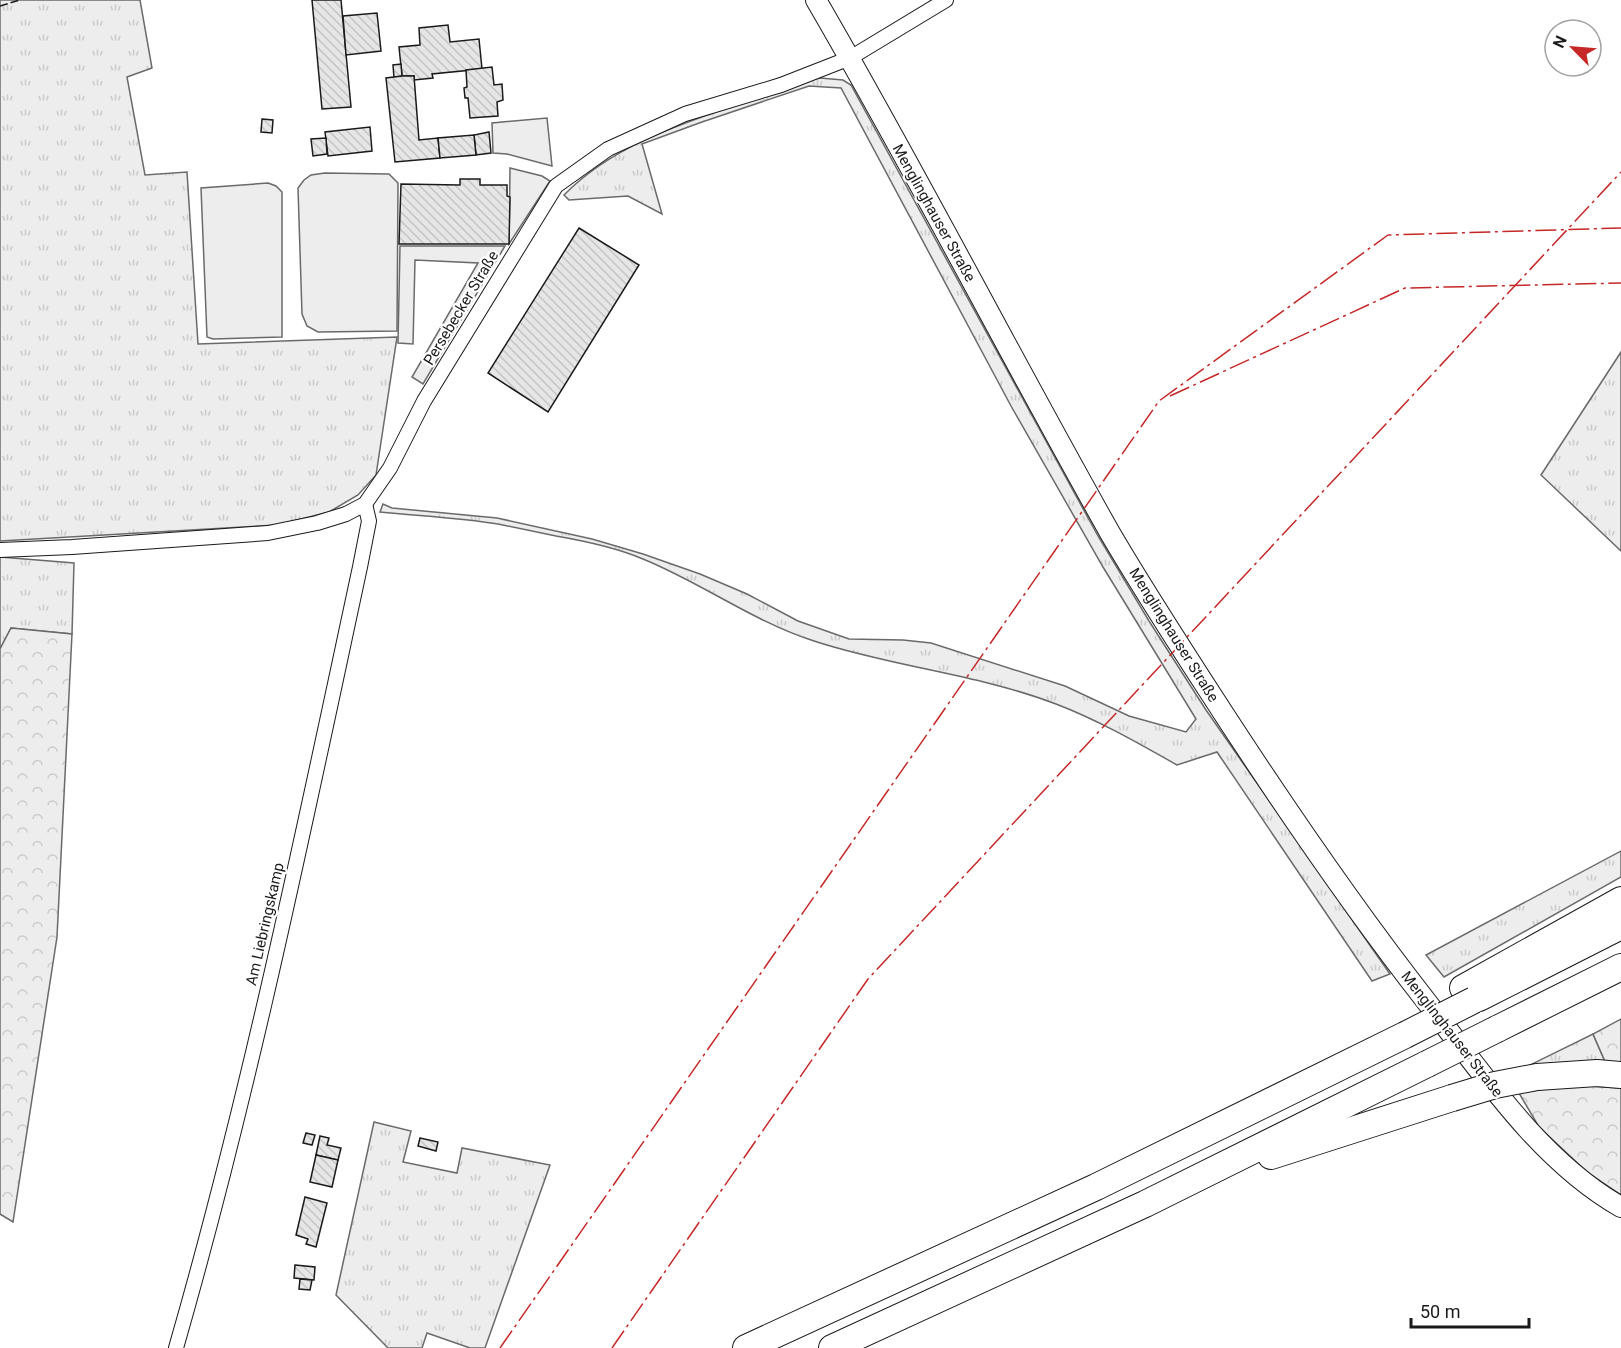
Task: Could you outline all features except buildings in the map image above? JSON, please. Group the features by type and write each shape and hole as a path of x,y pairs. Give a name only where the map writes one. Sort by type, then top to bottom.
{"highway":[{"path":"746,1348 1086,1191 1397,1038 1621,900"},
{"path":"1469,994 1621,926"},
{"path":"832,1348 1145,1203 1621,967"},
{"path":"1145,1203 1320,1139 1495,1084 1537,1077 1597,1073 1621,1075"}],"street":[{"name":"Menglinghauser Straße","path":"816,0 1112,535 1247,750 1311,846 1403,971 1515,1114 1553,1155 1606,1198 1621,1207"},
{"name":"Persebecker Straße","path":"0,550 268,533 317,524 346,514 365,504 390,468 424,401 556,186 608,149 685,114 781,85 850,58 946,0"},
{"name":"Am Liebringskamp","path":"176,1348 208,1236 280,935 360,567 369,521 365,504"}],"green space":[{"path":"0,0 140,0 152,68 127,77 145,175 187,172 198,344 397,337 376,475 358,495 329,512 277,525 0,541"},
{"path":"820,78 843,80 851,85 1098,536 1149,621 1206,710 1390,974 1372,981 1217,752 1177,765 1118,732 1056,704 996,685 844,650 792,633 770,624 665,569 611,548 498,524 380,512 383,504 392,508 497,518 592,539 700,574 747,594 798,621 849,639 931,643 1065,686 1129,716 1186,732 1196,719 1103,567 1011,406 841,88 809,86 642,144 662,214 628,196 569,200 564,195 603,163 647,139 718,111"},
{"path":"1621,352 1621,551 1541,475"},
{"path":"0,557 74,563 72,634 11,628 0,649"},
{"path":"11,628 72,634 57,937 13,1222 0,1214 0,649"},
{"path":"1621,851 1621,877 1444,977 1426,955"},
{"path":"1621,1019 1621,1067 1607,1066 1593,1034"},
{"path":"1593,1034 1607,1066 1520,1070"},
{"path":"1571,1085 1621,1088 1621,1195 1587,1172 1539,1127 1519,1093"},
{"path":"374,1122 411,1131 403,1162 457,1173 462,1148 550,1165 485,1348 470,1348 427,1333 422,1348 388,1348 336,1295"}],"shaded area":[{"path":"547,118 552,166 507,154 493,153 492,123"},
{"path":"510,168 542,176 550,181 509,244"},
{"path":"325,173 389,174 398,183 397,331 318,332 307,326 302,314 298,188 311,175"},
{"path":"268,183 276,186 282,192 282,337 213,339 207,337 201,188"},
{"path":"400,246 505,246 423,384 412,377 478,263 415,260 413,344 398,343"}],"fence":[{"path":"0,6 20,0"}],"power":[{"path":"612,1348 868,979 1621,172"},
{"path":"500,1348 1159,401 1388,235 1621,228"},
{"path":"1170,396 1405,288 1621,283"}]}
